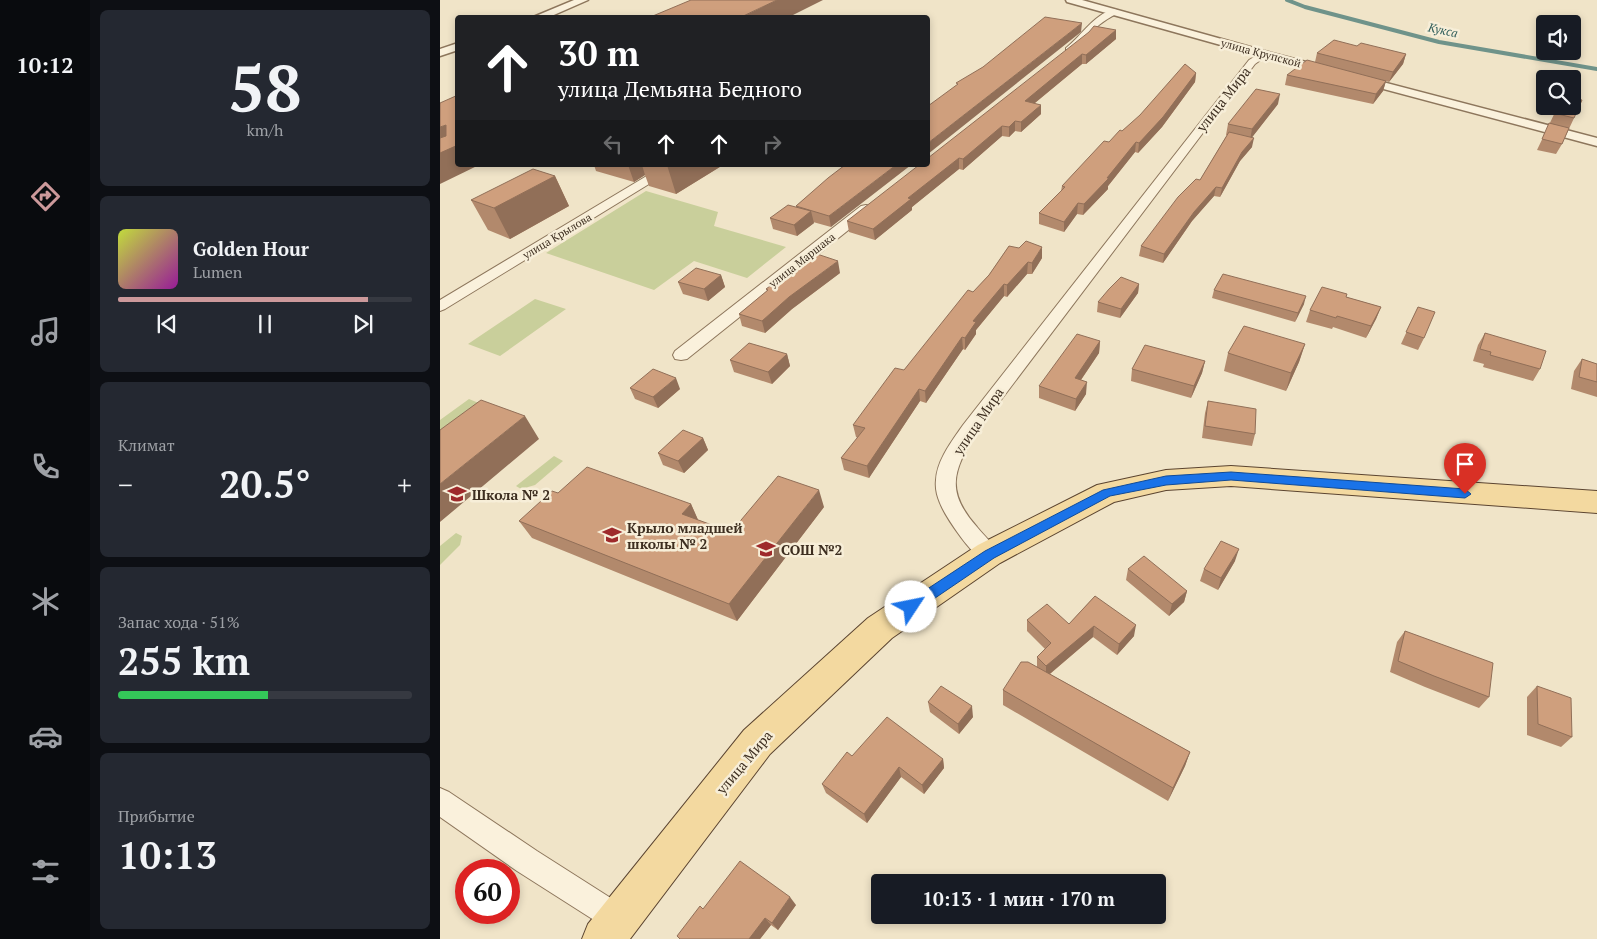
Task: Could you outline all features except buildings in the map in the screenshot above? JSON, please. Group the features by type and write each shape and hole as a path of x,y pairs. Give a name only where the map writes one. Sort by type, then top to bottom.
{"main road":[{"path":"989,554 1107,493 1166,480 1231,476 1597,502"},
{"name":"улица Мира","path":"610,929 757,742 880,628 989,554"}],"street":[{"path":"544,15 583,0"},
{"name":"улица Крупской","path":"1071,0 1264,54 1597,142"},
{"path":"1060,56 1084,38 1094,24 1113,12"},
{"path":"440,53 455,47"},
{"name":"улица Мира","path":"989,554 958,519 946,494 947,468 969,429 1162,176 1252,62 1264,54"},
{"name":"улица Крылова","path":"440,306 671,167"},
{"name":"улица Маршака","path":"681,355 875,202"},
{"path":"440,801 527,861 610,929"}],"green space":[{"path":"646,191 718,212 714,226 786,247 747,278 694,261 654,290 546,253"},
{"path":"535,299 566,309 500,356 468,344"},
{"path":"469,399 493,409 440,432 440,420"},
{"path":"554,456 563,461 535,485 521,489 516,486"},
{"path":"456,533 462,536 460,545 440,565 440,546"}],"waterway":[{"name":"Кукса","path":"1287,0 1305,7 1439,42 1597,69"}],"place":[{"name":"Школа № 2","path":"457,494"},
{"name":"Крыло младшей школы № 2","path":"612,535"},
{"name":"СОШ №2","path":"766,549"}],"route":[{"path":"911,607 989,554 1070,511 1107,493 1166,480 1231,476 1465,494"}]}
